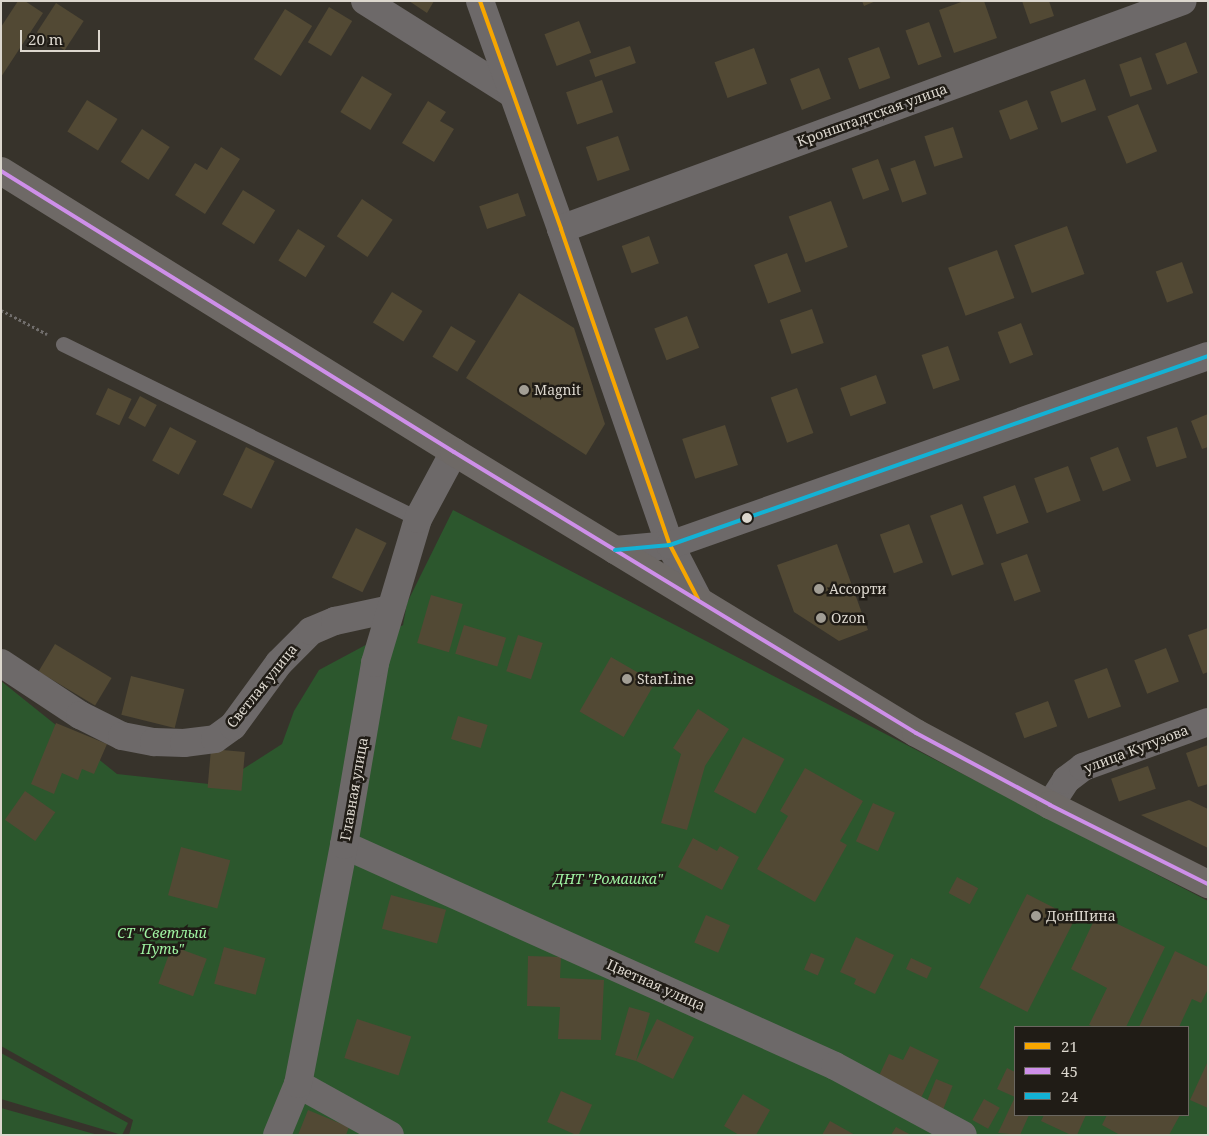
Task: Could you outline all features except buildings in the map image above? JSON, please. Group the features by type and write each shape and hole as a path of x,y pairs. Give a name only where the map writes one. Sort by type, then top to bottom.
{"main road":[{"path":"1,171 454,452 916,733 1050,805 1208,884"}],"street":[{"path":"365,1 511,93"},
{"path":"480,1 670,545 698,600"},
{"name":"Кронштадтская улица","path":"561,229 1184,1"},
{"path":"615,550 670,545 1208,356"},
{"name":"Главная улица","path":"277,1135 298,1084 344,845 375,663 418,519 454,452"},
{"name":"Светлая улица","path":"1,663 80,715 122,736 154,742 184,743 215,739 233,726 279,663 311,631 335,621 390,609"},
{"name":"улица Кутузова","path":"1050,805 1066,780 1083,767 1208,722"},
{"name":"Цветная улица","path":"344,845 835,1066 963,1135"},
{"path":"298,1084 390,1135"}],"lane":[{"path":"63,344 418,519"}],"path":[{"path":"1,310 63,344"}],"green space":[{"name":"ДНТ \"Ромашка\"","path":"453,510 1208,901 1208,1135 129,1135 133,1120 1,1046 1,681 117,774 218,785 282,744 294,711 319,670 403,625 407,603"},
{"path":"1,1053 128,1123 122,1135 1,1099"},
{"path":"1,1108 98,1135 1,1135"}],"transit line":[{"name":"21","path":"480,1 670,545 698,599"},
{"name":"45","path":"1,171 454,452 916,733 1050,805 1208,884"},
{"name":"24","path":"615,550 670,545 1208,356"}],"place":[{"name":"Magnit","path":"524,390"},
{"name":"Ассорти","path":"819,589"},
{"name":"Ozon","path":"821,618"},
{"name":"StarLine","path":"627,679"},
{"name":"ДонШина","path":"1036,916"}],"park label":[{"name":"СТ \"Светлый Путь\"","path":"162,942"}]}
